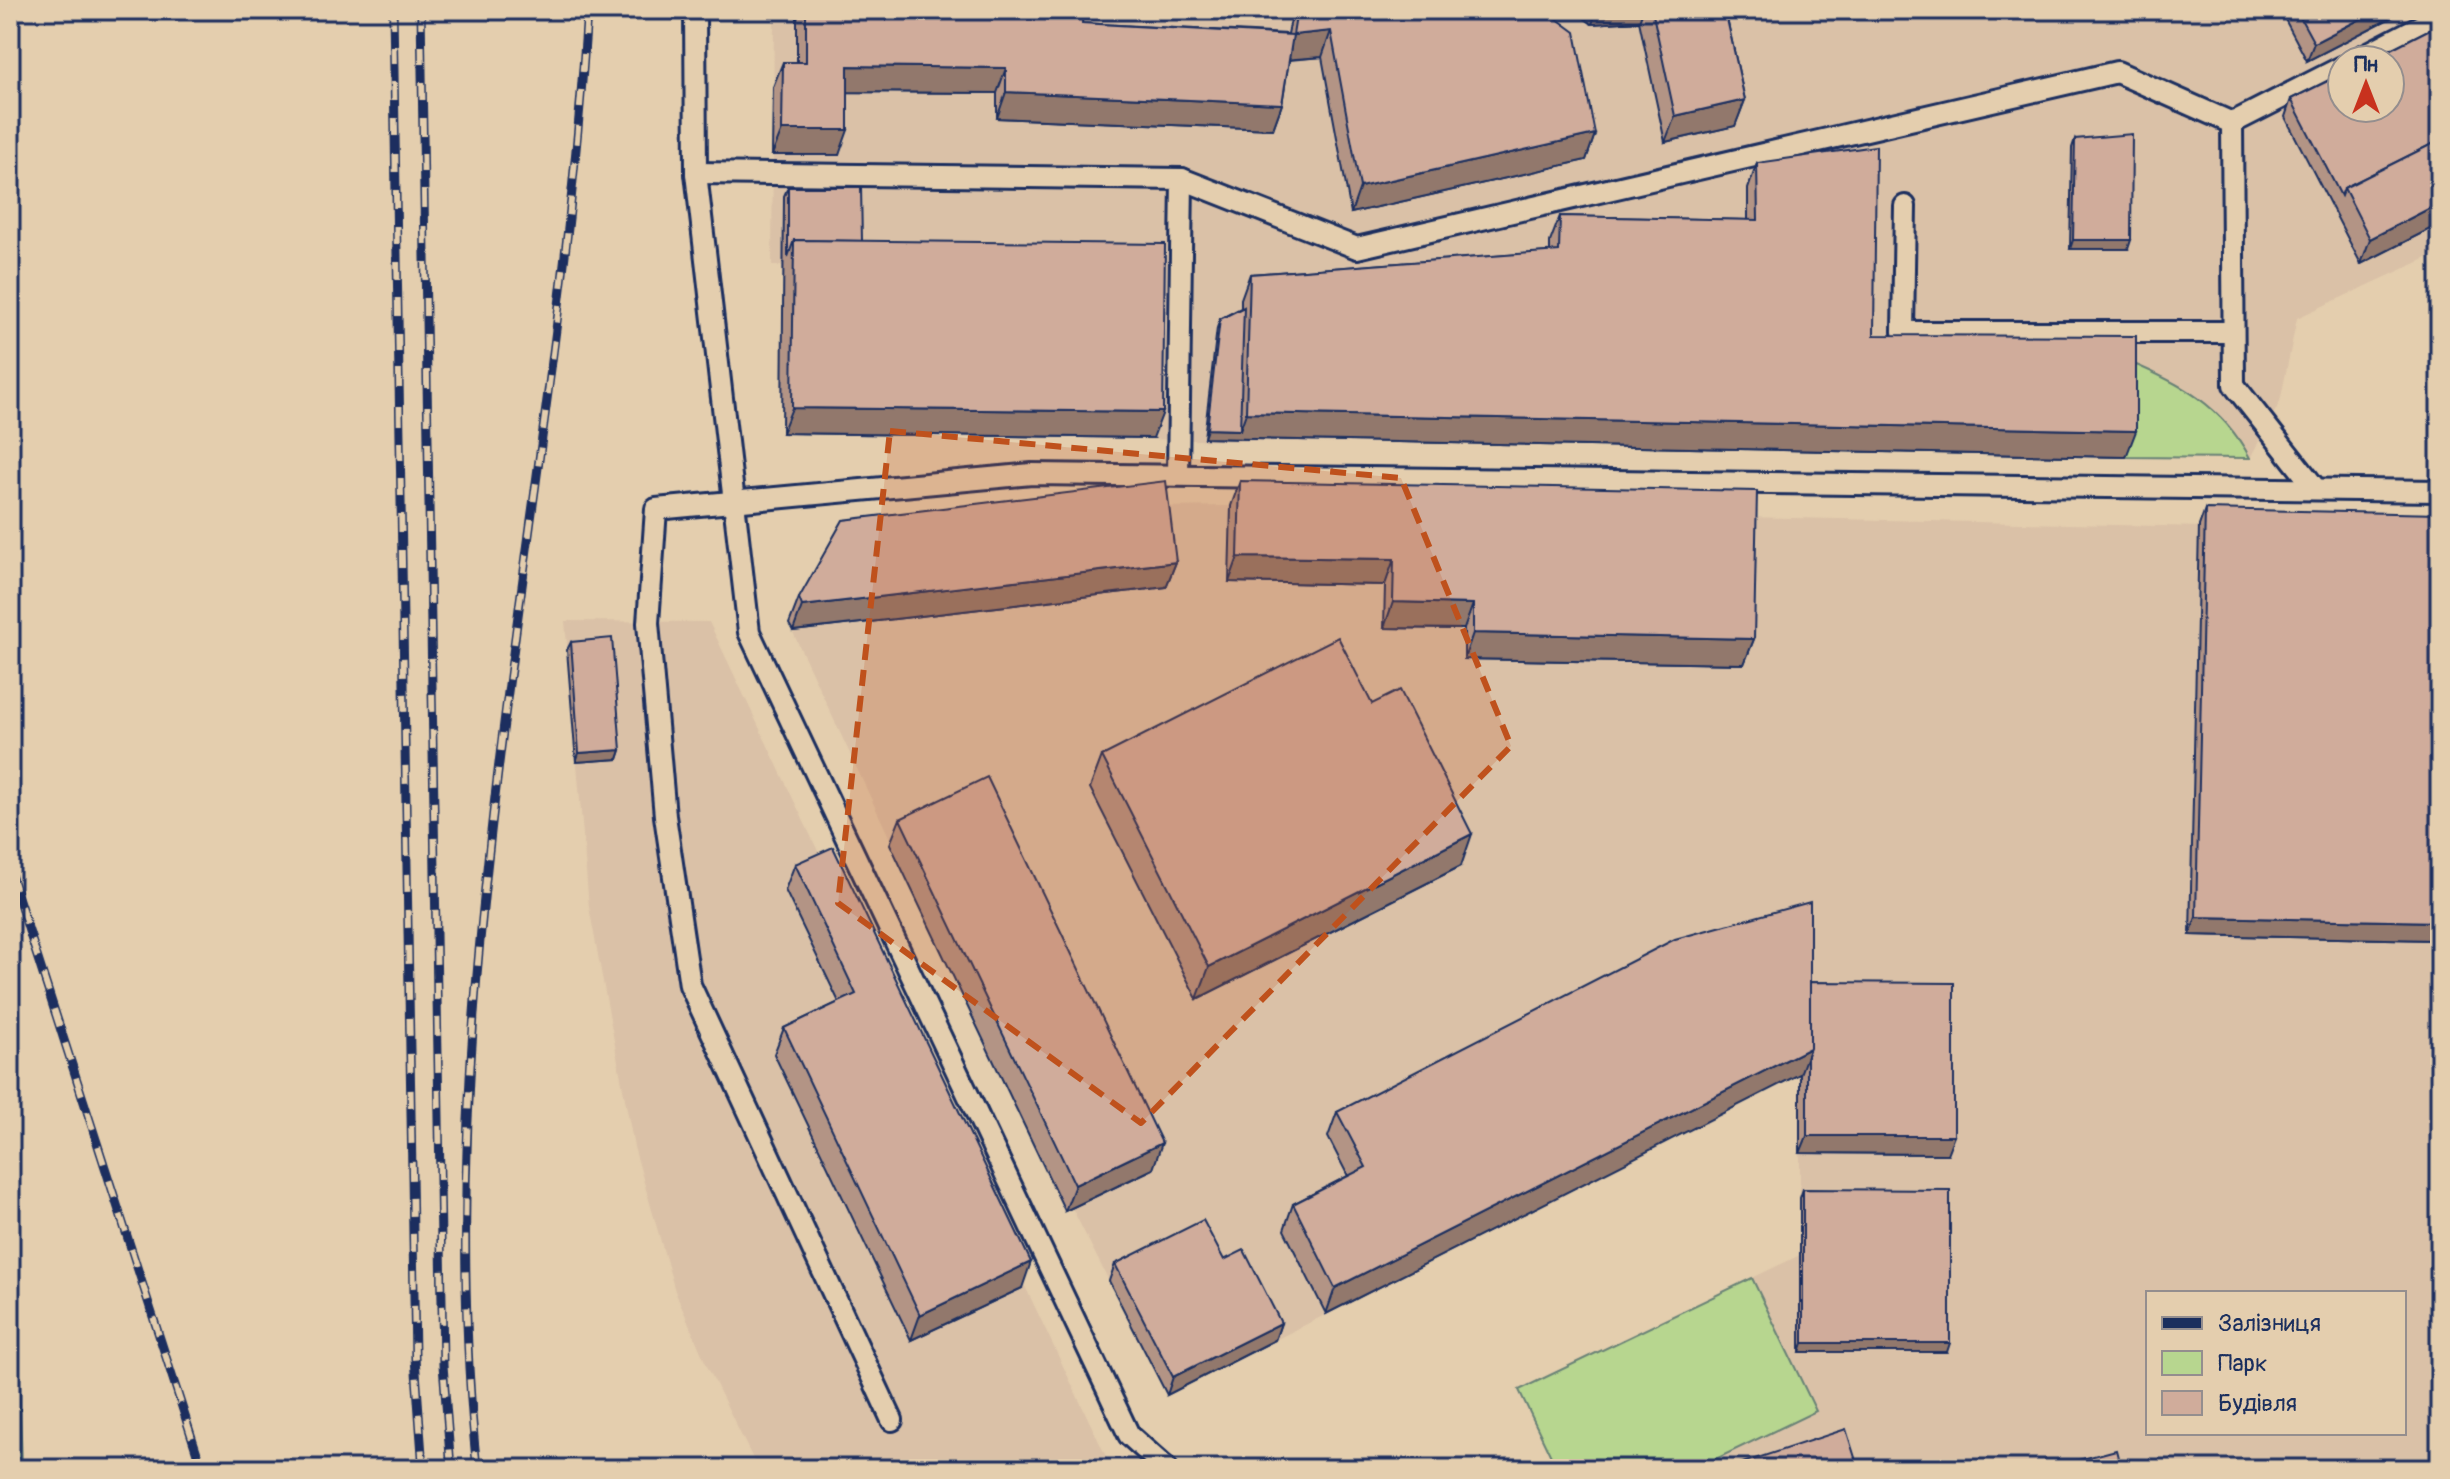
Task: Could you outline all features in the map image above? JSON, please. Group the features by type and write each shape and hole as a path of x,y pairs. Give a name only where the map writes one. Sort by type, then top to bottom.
{"lane":[{"path":"695,10 696,173 749,632 1129,1435 1167,1469"},
{"path":"2386,44 2440,16"},
{"path":"696,173 1182,179 1357,248 2117,72 2232,123"},
{"path":"2232,123 2326,75"},
{"path":"2232,123 2234,385 2315,488"},
{"path":"1178,475 1182,179"},
{"path":"1905,206 1903,332 2233,332"},
{"path":"892,1420 698,1007 685,960 665,816 648,623 656,509 1032,474 2440,491"}],"highlighted area":[{"path":"890,431 1401,478 1511,746 1141,1123 838,903"}],"shaded area":[{"path":"774,10 2280,10 2307,61 2326,51 2326,124 2406,124 2406,44 2340,44 2406,10 2438,10 2440,252 2297,318 2280,402 2250,458 782,433 784,266 772,266"},
{"path":"1231,506 2440,532 2440,1469 1557,1469 1519,1390 1800,1255 1800,1074 1167,1395 1072,1208 1065,1211 789,624 834,545 1156,507"},
{"path":"565,621 709,622 1112,1469 758,1469 707,1366 675,1291 634,1147 589,907"}],"green space":[{"path":"2127,361 2165,378 2198,398 2226,424 2250,458 2126,457"},
{"path":"10,1086 22,1469 10,1469"},
{"path":"1752,1278 1816,1411 1695,1469 1557,1469 1519,1390"}],"building":[{"path":"806,10 1083,10 1082,23 1293,35 1282,104 1006,92 1006,68 848,66 848,130 782,130 783,62 806,62"},
{"path":"1297,10 1545,10 1575,32 1595,134 1360,187 1331,31 1293,35"},
{"path":"1652,10 1725,10 1745,100 1675,116"},
{"path":"2296,10 2378,10 2314,43"},
{"path":"2440,24 2440,140 2344,188 2341,196 2291,99 2326,82 2326,124 2406,124 2406,44 2401,44"},
{"path":"2132,134 2131,240 2073,240 2075,139"},
{"path":"2440,140 2440,203 2370,239 2344,188"},
{"path":"1876,146 1874,335 2136,336 2136,431 1246,413 1250,274 1559,251 1560,216 1758,220 1757,163"},
{"path":"788,187 861,187 862,241 794,240 788,257"},
{"path":"794,240 1165,244 1163,412 792,408"},
{"path":"1244,307 1240,430 1207,429 1220,319"},
{"path":"1166,481 1176,562 802,606 799,598 843,520"},
{"path":"1240,481 1757,491 1754,639 1473,633 1473,604 1393,602 1394,559 1238,557"},
{"path":"2205,509 2440,514 2440,922 2196,917"},
{"path":"1338,637 1372,704 1400,690 1472,834 1209,967 1102,756"},
{"path":"612,638 621,750 579,753 571,642"},
{"path":"987,777 1162,1143 1075,1185 900,819"},
{"path":"833,847 1031,1262 920,1315 784,1028 856,994 795,864"},
{"path":"1810,902 1810,1048 1335,1288 1293,1204 1366,1167 1337,1112 1675,939"},
{"path":"1810,982 1954,983 1954,1136 1807,1136"},
{"path":"1803,1189 1950,1190 1950,1343 1803,1343"},
{"path":"1203,1220 1224,1260 1244,1250 1281,1323 1173,1377 1115,1264"},
{"path":"1846,1429 1857,1464 1841,1469 1724,1469"},
{"path":"2116,1450 2121,1469 2045,1469"}],"railway":[{"path":"393,10 415,1358 423,1469"},
{"path":"421,10 443,1365 451,1469"},
{"path":"477,1469 466,1286 469,1104 482,921 502,739 572,192 587,10"},
{"path":"10,872 202,1469"}]}
